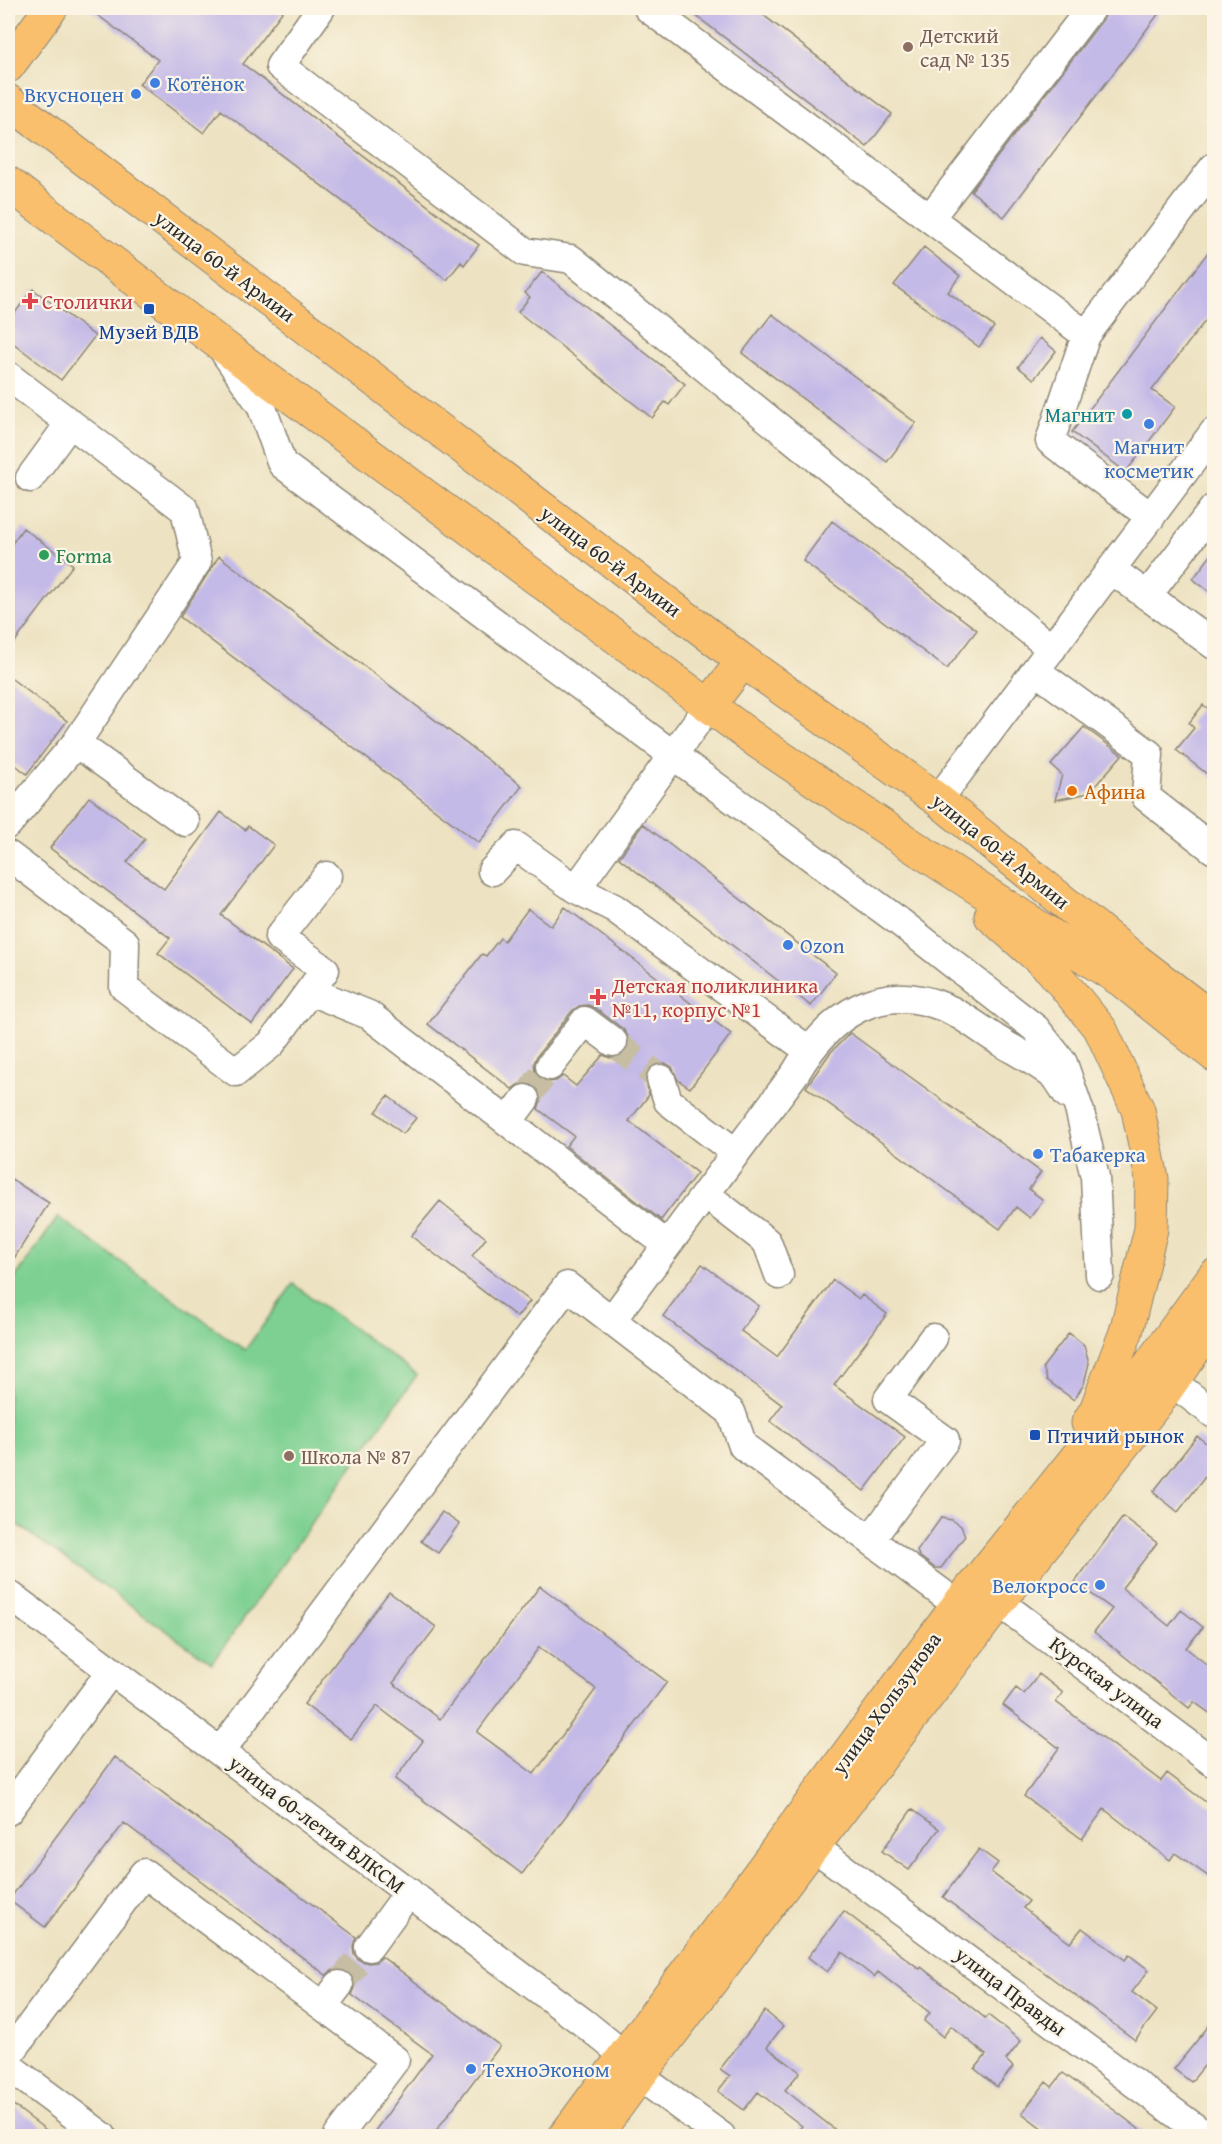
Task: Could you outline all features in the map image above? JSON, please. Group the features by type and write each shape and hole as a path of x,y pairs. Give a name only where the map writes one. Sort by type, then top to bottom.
{"main road":[{"path":"8,29 23,8"},
{"path":"8,66 51,8"},
{"name":"улица 60-й Армии","path":"8,101 743,661 938,800 1137,961 1215,1020"},
{"name":"улица 60-й Армии","path":"8,183 216,341 758,741 911,845 1121,981 1215,1055"},
{"path":"710,705 743,661"},
{"path":"911,845 1051,969 1101,1030 1138,1110 1152,1179 1150,1229 1126,1332 1096,1410 1031,1514"},
{"path":"1137,961 1215,992"},
{"name":"улица Хользунова","path":"595,2136 632,2066 958,1605 1135,1385 1215,1276"},
{"name":"улица Хользунова","path":"565,2136 632,2066 814,1847 999,1602 1172,1382 1215,1322"}],"street":[{"path":"321,8 280,66 525,252 571,259 1052,649"},
{"path":"648,8 1086,335"},
{"path":"930,218 1091,8"},
{"path":"1151,517 1050,441 1086,335 1215,167"},
{"path":"216,341 261,405 282,464 901,923 1036,1029 1063,1063 1080,1112 1095,1177 1100,1275"},
{"path":"8,376 185,510 197,562 76,743 9,819"},
{"path":"30,478 70,423"},
{"path":"938,800 1215,432"},
{"path":"1147,596 1215,508"},
{"path":"1112,570 1215,645"},
{"path":"1036,671 1149,754 1146,797 1215,850"},
{"path":"576,889 710,705"},
{"path":"76,743 185,822"},
{"path":"492,871 516,846 576,889 614,908 808,1050"},
{"path":"8,855 124,942 124,987 236,1072 271,1044 325,970 279,937 327,876"},
{"path":"310,992 369,1016 667,1245"},
{"path":"611,1321 796,1072 808,1050 830,1026 861,1005 890,997 916,998 947,1008 1054,1076 1080,1112"},
{"path":"550,1066 585,1021 613,1042"},
{"path":"661,1079 668,1101 736,1153"},
{"path":"508,1122 525,1099"},
{"path":"705,1194 767,1242 779,1275"},
{"path":"220,1752 567,1286 731,1412 743,1446 958,1605"},
{"path":"870,1540 945,1440 888,1399 933,1338"},
{"path":"1172,1382 1215,1414"},
{"name":"улица 60-летия ВЛКСМ","path":"8,1594 584,2023 632,2066 721,2136"},
{"name":"Курская улица","path":"999,1602 1215,1763"},
{"path":"8,1811 111,1671"},
{"name":"улица Правды","path":"814,1847 1206,2136"},
{"path":"8,2056 144,1873 331,1995 395,2060 338,2136"},
{"path":"369,1947 409,1892"},
{"path":"8,2066 102,2136"}],"green space":[{"path":"58,1217 245,1350 293,1284 417,1375 212,1663 8,1518 8,1288"}],"building":[{"path":"88,8 285,8 243,64 479,245 464,265 461,262 447,280 221,110 204,133 139,84 158,60"},
{"path":"686,8 754,8 892,114 867,147"},
{"path":"1107,8 1163,8 1004,217 971,191 1104,18"},
{"path":"1215,243 1215,308 1152,390 1175,407 1126,472 1072,432"},
{"path":"924,247 960,276 948,292 994,327 979,347 894,285"},
{"path":"542,272 685,384 669,405 665,402 652,418 518,312 530,297 525,293"},
{"path":"33,289 95,336 61,380 8,339 8,322"},
{"path":"772,314 916,423 887,462 742,353"},
{"path":"1040,338 1056,351 1034,379 1018,367"},
{"path":"832,521 977,630 947,669 803,561"},
{"path":"23,528 73,565 8,651 8,549"},
{"path":"1215,550 1215,596 1193,579"},
{"path":"219,556 522,786 479,843 180,617"},
{"path":"8,676 67,721 27,774 8,759"},
{"path":"1215,702 1215,780 1176,750 1194,728 1189,723 1203,705 1209,709"},
{"path":"1084,727 1122,755 1089,793 1055,800 1062,775 1051,765"},
{"path":"89,797 145,839 127,862 164,889 221,812 245,830 248,826 274,845 221,915 293,969 252,1024 158,953 170,938 50,848"},
{"path":"643,824 836,973 811,1006 619,858"},
{"path":"565,907 731,1034 690,1088 678,1080 672,1067 665,1063 655,1064 648,1068 645,1075 649,1095 629,1121 697,1173 661,1220 566,1146 574,1136 538,1109 541,1100 540,1093 535,1086 526,1083 519,1084 512,1089 428,1024 482,954 486,956 500,938 504,941 528,909 551,926","holes":["588,1005 623,1029 628,1036 629,1045 626,1051 619,1057 610,1058 603,1055 576,1086 563,1076 556,1081 548,1082 540,1079 535,1072 534,1063 537,1056 572,1011 579,1006"]},
{"path":"850,1033 1041,1172 1029,1189 1043,1200 1030,1218 1016,1207 1000,1229 806,1087 830,1053"},
{"path":"388,1096 416,1118 403,1134 376,1112"},
{"path":"8,1177 49,1203 8,1268"},
{"path":"440,1201 486,1238 472,1256 530,1301 517,1317 411,1236"},
{"path":"702,1264 759,1306 741,1331 777,1357 833,1280 859,1299 862,1295 887,1314 834,1385 905,1437 864,1491 770,1421 782,1405 663,1316"},
{"path":"1069,1333 1084,1345 1089,1363 1084,1384 1074,1400 1047,1380 1043,1367"},
{"path":"1197,1436 1215,1450 1215,1484 1205,1477 1178,1512 1153,1492"},
{"path":"442,1512 459,1524 438,1553 421,1541"},
{"path":"1123,1517 1157,1543 1122,1588 1169,1626 1181,1610 1203,1627 1186,1648 1215,1671 1215,1717 1194,1702 1189,1708 1094,1632 1112,1609 1075,1582"},
{"path":"941,1518 952,1520 961,1526 965,1536 941,1568 935,1568 919,1556 917,1551"},
{"path":"540,1586 667,1682 522,1874 395,1779 423,1741 377,1706 351,1739 304,1704 389,1592 436,1627 393,1683 440,1719","holes":["539,1647 596,1689 534,1774 477,1732"]},
{"path":"1039,1674 1063,1693 1056,1702 1161,1781 1167,1773 1215,1809 1215,1881 1175,1853 1170,1860 1104,1809 1082,1839 1024,1796 1059,1748 1003,1705 1016,1688 1024,1694"},
{"path":"115,1757 356,1937 353,1946 354,1954 359,1960 368,1963 376,1962 382,1957 500,2046 432,2136 371,2136 432,2054 352,1995 355,1988 354,1979 348,1972 341,1969 333,1970 326,1975 124,1823 45,1927 9,1900"},
{"path":"912,1809 939,1829 909,1870 882,1851"},
{"path":"979,1849 998,1863 991,1872 1029,1901 1023,1908 1070,1943 1082,1928 1125,1960 1129,1955 1149,1970 1132,1992 1157,2011 1135,2040 943,1897"},
{"path":"844,1911 920,1969 921,1967 985,2018 988,2015 1021,2041 1006,2060 1013,2067 997,2087 975,2069 986,2055 951,2026 943,2037 924,2021 930,2013 878,1972 874,1977 842,1952 827,1972 808,1957"},
{"path":"765,2011 783,2026 767,2047 800,2072 785,2090 843,2136 793,2136 802,2126 758,2092 744,2110 718,2091 730,2076 720,2069"},
{"path":"1215,2018 1215,2053 1191,2082 1174,2069"},
{"path":"1063,2073 1148,2136 1052,2136 1022,2113 1046,2082 1052,2087"},
{"path":"8,2101 54,2136 8,2136"}],"tunnel":[{"path":"613,1042 661,1079"},
{"path":"525,1099 550,1066"},
{"path":"339,1985 369,1947"}],"place":[{"name":"Детский сад № 135","path":"908,47"},
{"name":"Котёнок","path":"155,83"},
{"name":"Вкусноцен","path":"136,94"},
{"name":"Столички","path":"30,301"},
{"name":"Музей ВДВ","path":"149,309"},
{"name":"Магнит","path":"1127,414"},
{"name":"Магнит косметик","path":"1149,424"},
{"name":"Forma","path":"44,555"},
{"name":"Афина","path":"1072,791"},
{"name":"Ozon","path":"788,945"},
{"name":"Детская поликлиника №11, корпус №1","path":"598,997"},
{"name":"Табакерка","path":"1038,1154"},
{"name":"Птичий рынок","path":"1035,1435"},
{"name":"Школа № 87","path":"289,1456"},
{"name":"Велокросс","path":"1100,1585"},
{"name":"ТехноЭконом","path":"471,2069"}]}
